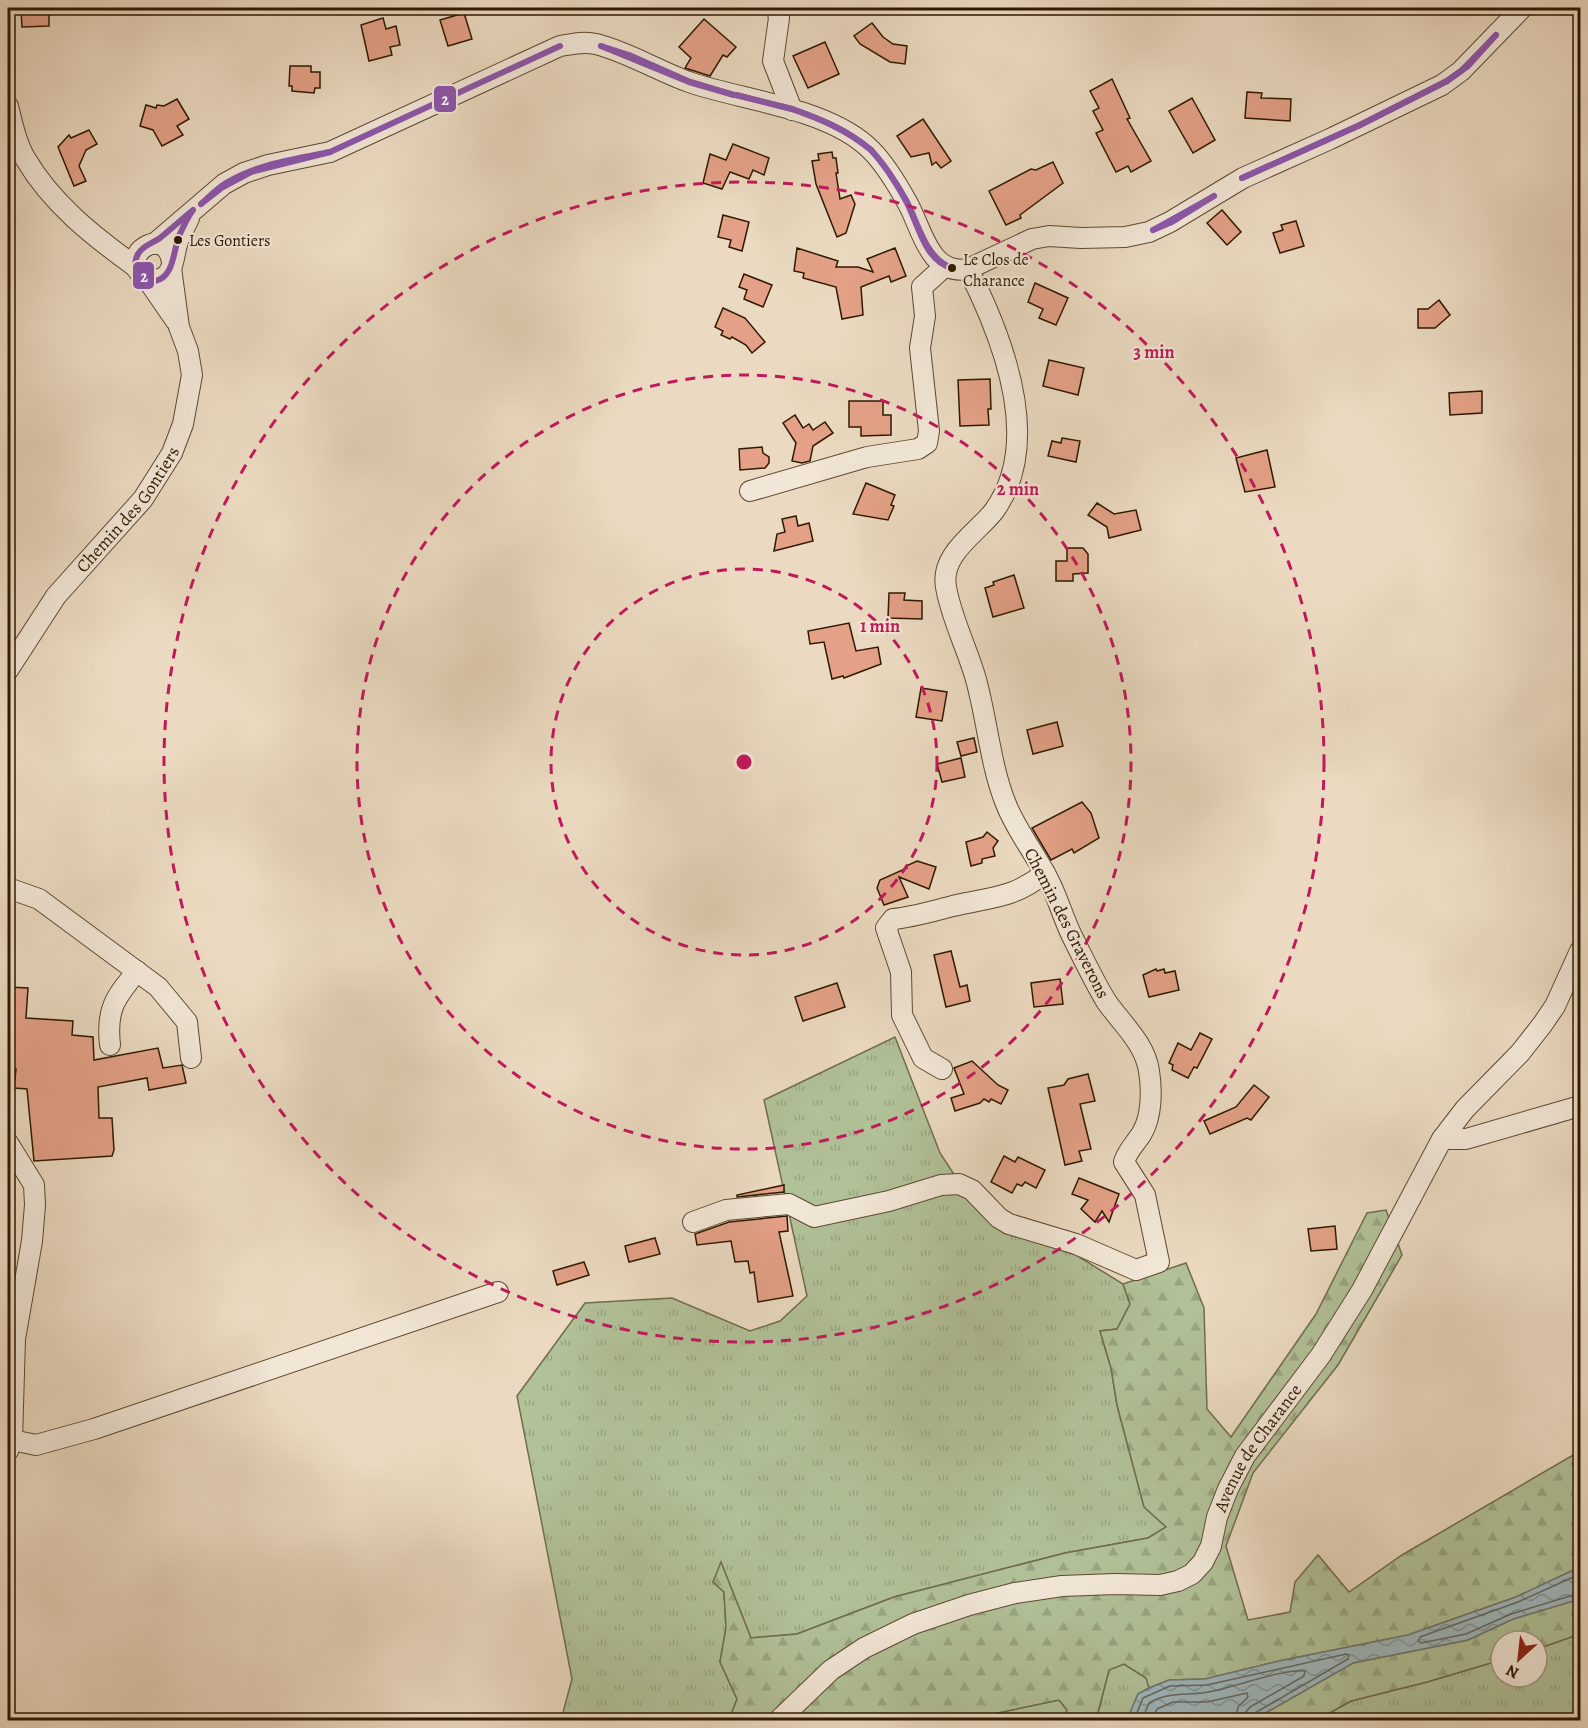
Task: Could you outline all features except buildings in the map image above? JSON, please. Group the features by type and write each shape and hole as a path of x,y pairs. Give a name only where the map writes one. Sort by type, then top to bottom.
{"street":[{"path":"777,8 779,18 774,61 792,110"},
{"path":"144,260 193,210 224,184 244,173 268,165 330,152 560,46 593,43 689,82 827,122 868,147 879,158 908,204 922,237 935,257 944,267 958,271 968,269 1032,239 1049,236 1125,237 1149,231 1170,222 1244,178 1330,140 1442,85 1461,71 1522,8"},
{"path":"8,106 23,156 60,205 97,236 121,246 144,260 159,280 168,273 172,265 178,241 193,210"},
{"path":"144,260 165,247 169,251 172,265"},
{"name":"Chemin des Gontiers","path":"8,670 56,596 143,499 172,453 183,424 192,375 188,351 179,327 144,260"},
{"name":"Chemin des Gontiers","path":"172,265 179,327"},
{"path":"750,491 867,457 918,449 927,443 929,431 920,348 925,316 922,287 944,267"},
{"name":"Chemin des Graverons","path":"693,1222 726,1210 789,1204 814,1216 889,1201 941,1185 959,1184 972,1190 999,1218 1009,1224 1076,1244 1136,1270 1159,1262 1145,1195 1124,1162 1146,1125 1149,1114 1149,1070 1131,1033 1105,999 1091,974 1071,935 1058,896 1006,805 975,676 945,584 951,559 967,538 993,512 1010,481 1014,463 1016,426 1010,374 997,332 968,269"},
{"path":"942,1069 923,1058 902,1015 901,972 886,928 893,919 1003,897 1034,882 1045,873"},
{"path":"8,888 39,899 158,987 187,1022 191,1058"},
{"name":"Avenue de Charance","path":"778,1720 831,1670 864,1647 913,1624 969,1605 1015,1593 1062,1586 1160,1585 1178,1581 1192,1574 1203,1562 1211,1546 1217,1518 1228,1488 1245,1456 1321,1355 1362,1290 1442,1139 1465,1109 1520,1053 1542,1025 1555,1006 1581,951"},
{"path":"110,1045 108,1023 117,996 138,971"},
{"path":"1442,1139 1466,1139 1581,1106"},
{"path":"8,1143 34,1185 35,1205 32,1241 15,1339 10,1445 36,1445 94,1428 498,1292"}],"green space":[{"path":"895,1037 940,1153 976,1208 998,1229 1076,1255 1123,1284 1130,1304 1117,1329 1100,1331 1144,1506 1167,1527 1148,1538 1065,1553 894,1597 797,1634 751,1638 721,1563 713,1582 724,1592 726,1628 720,1662 737,1699 729,1720 561,1720 572,1679 517,1396 585,1303 672,1298 750,1331 780,1321 807,1296 764,1100"},
{"path":"1386,1210 1402,1255 1338,1365 1253,1473 1226,1546 1248,1620 1290,1612 1295,1582 1318,1555 1349,1592 1402,1555 1580,1451 1580,1567 1516,1597 1408,1635 1279,1661 1205,1679 1169,1680 1149,1688 1146,1678 1124,1664 1109,1670 1097,1716 1100,1720 1063,1720 1067,1710 1059,1700 973,1720 729,1720 737,1699 720,1662 726,1628 724,1592 713,1582 721,1562 751,1638 797,1634 894,1597 1065,1553 1148,1538 1166,1527 1144,1507 1100,1331 1117,1329 1130,1304 1123,1284 1186,1263 1204,1308 1207,1409 1231,1437 1316,1314 1367,1213"},
{"path":"1580,1599 1580,1634 1549,1645 1549,1629 1492,1629 1513,1619"},
{"path":"1489,1630 1489,1664 1351,1701 1317,1720 1253,1720 1353,1663 1468,1640"},
{"path":"1580,1634 1580,1720 1317,1720 1351,1701 1489,1664 1489,1689 1549,1689 1549,1645"},
{"path":"1124,1664 1147,1678 1149,1688 1138,1694 1127,1720 1100,1720 1097,1717 1109,1669"},
{"path":"1059,1700 1067,1710 1063,1720 973,1720 988,1715"}],"water":[{"path":"1580,1567 1580,1599 1513,1619 1468,1640 1353,1663 1253,1720 1127,1720 1138,1694 1169,1680 1205,1679 1279,1661 1408,1635 1516,1597"}],"transit line":[{"name":"2","path":"1447,81 1461,71 1496,35"},
{"name":"2","path":"1447,81 1468,66 1496,35"},
{"name":"2","path":"330,152 560,46"},
{"name":"2","path":"601,46 629,55 688,81 734,95"},
{"name":"2","path":"601,46 689,82 734,95"},
{"name":"2","path":"1360,125 1447,81"},
{"name":"2","path":"1360,125 1447,81"},
{"name":"2","path":"736,95 792,109"},
{"name":"2","path":"736,95 792,109"},
{"name":"2","path":"792,109 833,126 871,150"},
{"name":"2","path":"792,109 833,126 871,150"},
{"name":"2","path":"1242,178 1360,125"},
{"name":"2","path":"1242,178 1360,125"},
{"name":"2","path":"871,150 902,193 935,257 952,268"},
{"name":"2","path":"871,150 886,168 902,194 928,250 942,264 952,268"},
{"name":"2","path":"201,204 223,185 250,171 330,152"},
{"name":"2","path":"201,204 223,187 251,172 330,152"},
{"name":"2","path":"1153,230 1214,196"},
{"name":"2","path":"1153,230 1172,222 1214,196"},
{"name":"2","path":"193,210 179,236 172,263 166,275 155,281 142,275 136,264 140,251 160,238 193,210"}],"place":[{"name":"Les Gontiers","path":"178,240"},
{"name":"Le Clos de Charance","path":"952,268"}]}
